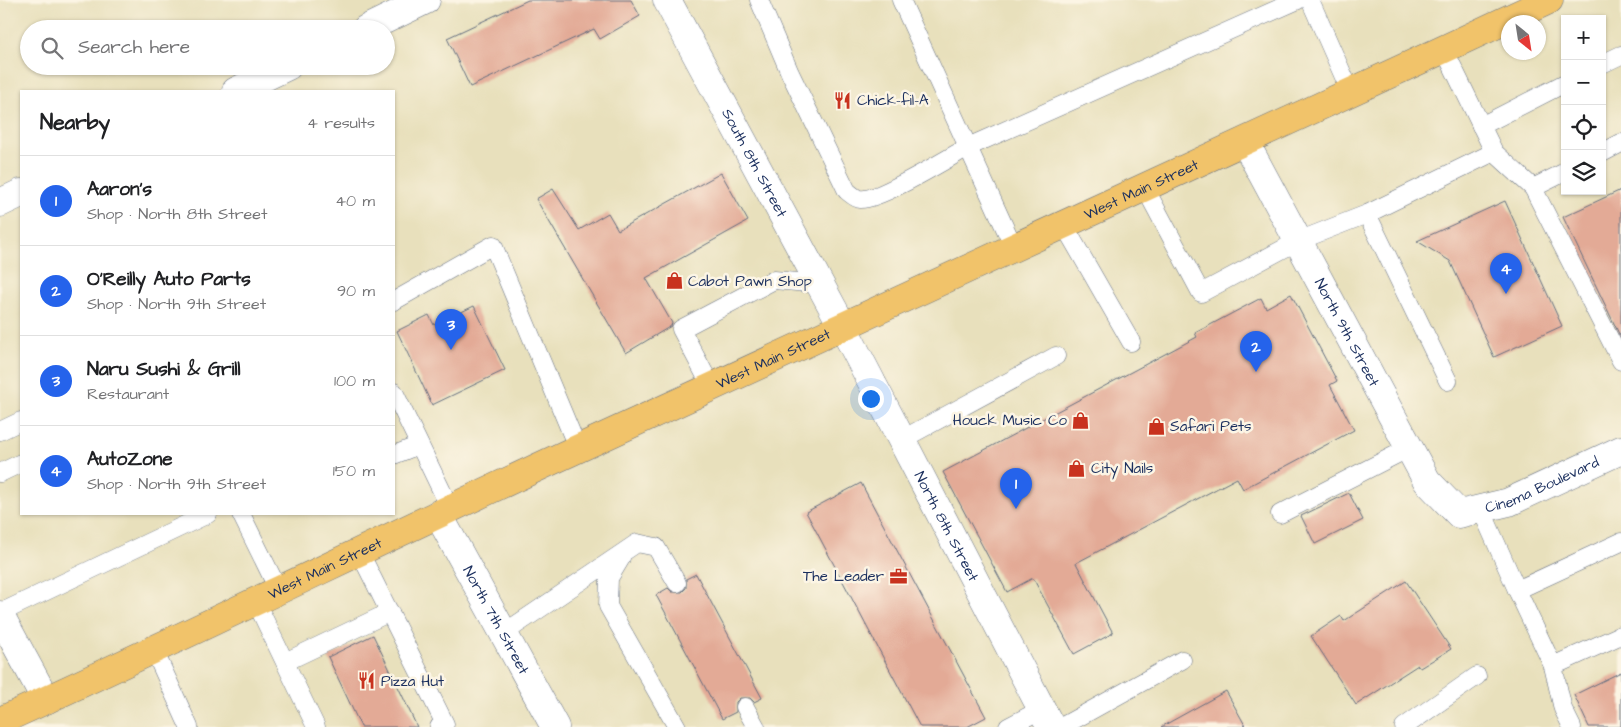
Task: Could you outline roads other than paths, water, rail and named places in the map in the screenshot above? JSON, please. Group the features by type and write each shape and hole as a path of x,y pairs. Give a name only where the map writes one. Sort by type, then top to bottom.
{"main road":[{"name":"West Main Street","path":"0,721 154,650 444,511 1351,93 1444,49 1533,3"}],"street":[{"path":"385,20 426,0"},
{"name":"South 8th Street","path":"668,0 843,326"},
{"path":"238,90 269,75"},
{"name":"North 9th Street","path":"1246,142 1426,481 1470,512"},
{"path":"0,203 20,193"},
{"name":"North 8th Street","path":"843,326 900,440 1051,721"},
{"name":"Cinema Boulevard","path":"1470,512 1509,502 1621,450"},
{"name":"North 7th Street","path":"444,511 504,633 555,727"},
{"path":"2,623 46,700"}],"lane":[{"path":"759,0 790,73 847,191 859,199 870,198 919,176 968,146 1298,0"},
{"path":"901,0 1014,248"},
{"path":"1310,0 1351,93"},
{"path":"1444,49 1494,152 1533,188 1621,359"},
{"path":"1606,62 1621,55"},
{"path":"1481,126 1561,85"},
{"path":"1606,151 1621,143"},
{"path":"1145,188 1201,294 1298,241 1367,214 1494,152"},
{"path":"1533,188 1561,174"},
{"path":"1367,214 1448,381"},
{"path":"1064,225 1131,342"},
{"path":"395,300 493,245 578,449"},
{"path":"712,388 681,329 774,280 819,284"},
{"path":"900,440 1056,356"},
{"path":"395,394 419,445 444,511"},
{"path":"0,430 20,420"},
{"path":"395,455 419,445"},
{"path":"1280,514 1409,448"},
{"path":"0,473 20,463"},
{"path":"1470,512 1517,590 1553,666 1563,710 1572,727"},
{"path":"2,623 206,515"},
{"path":"241,515 285,662 316,727"},
{"path":"1517,590 1621,542"},
{"path":"504,633 637,543 656,547 677,583"},
{"path":"359,551 445,724 439,727"},
{"path":"625,551 609,578 608,606 677,727"},
{"path":"285,662 390,612"},
{"path":"1553,666 1621,635"},
{"path":"154,650 189,727"},
{"path":"1008,727 1051,721 1182,660"},
{"path":"1404,727 1476,676"},
{"path":"745,707 756,727"}],"place":[{"name":"Chick-fil-A","path":"843,100"},
{"name":"Cabot Pawn Shop","path":"674,281"},
{"name":"AutoZone","path":"1506,294"},
{"name":"Naru Sushi & Grill","path":"451,350"},
{"name":"O'Reilly Auto Parts","path":"1256,372"},
{"name":"Houck Music Co","path":"1081,420"},
{"name":"Safari Pets","path":"1156,426"},
{"name":"City Nails","path":"1077,468"},
{"name":"Aaron's","path":"1016,509"},
{"name":"The Leader","path":"898,576"},
{"name":"Pizza Hut","path":"367,681"}]}
